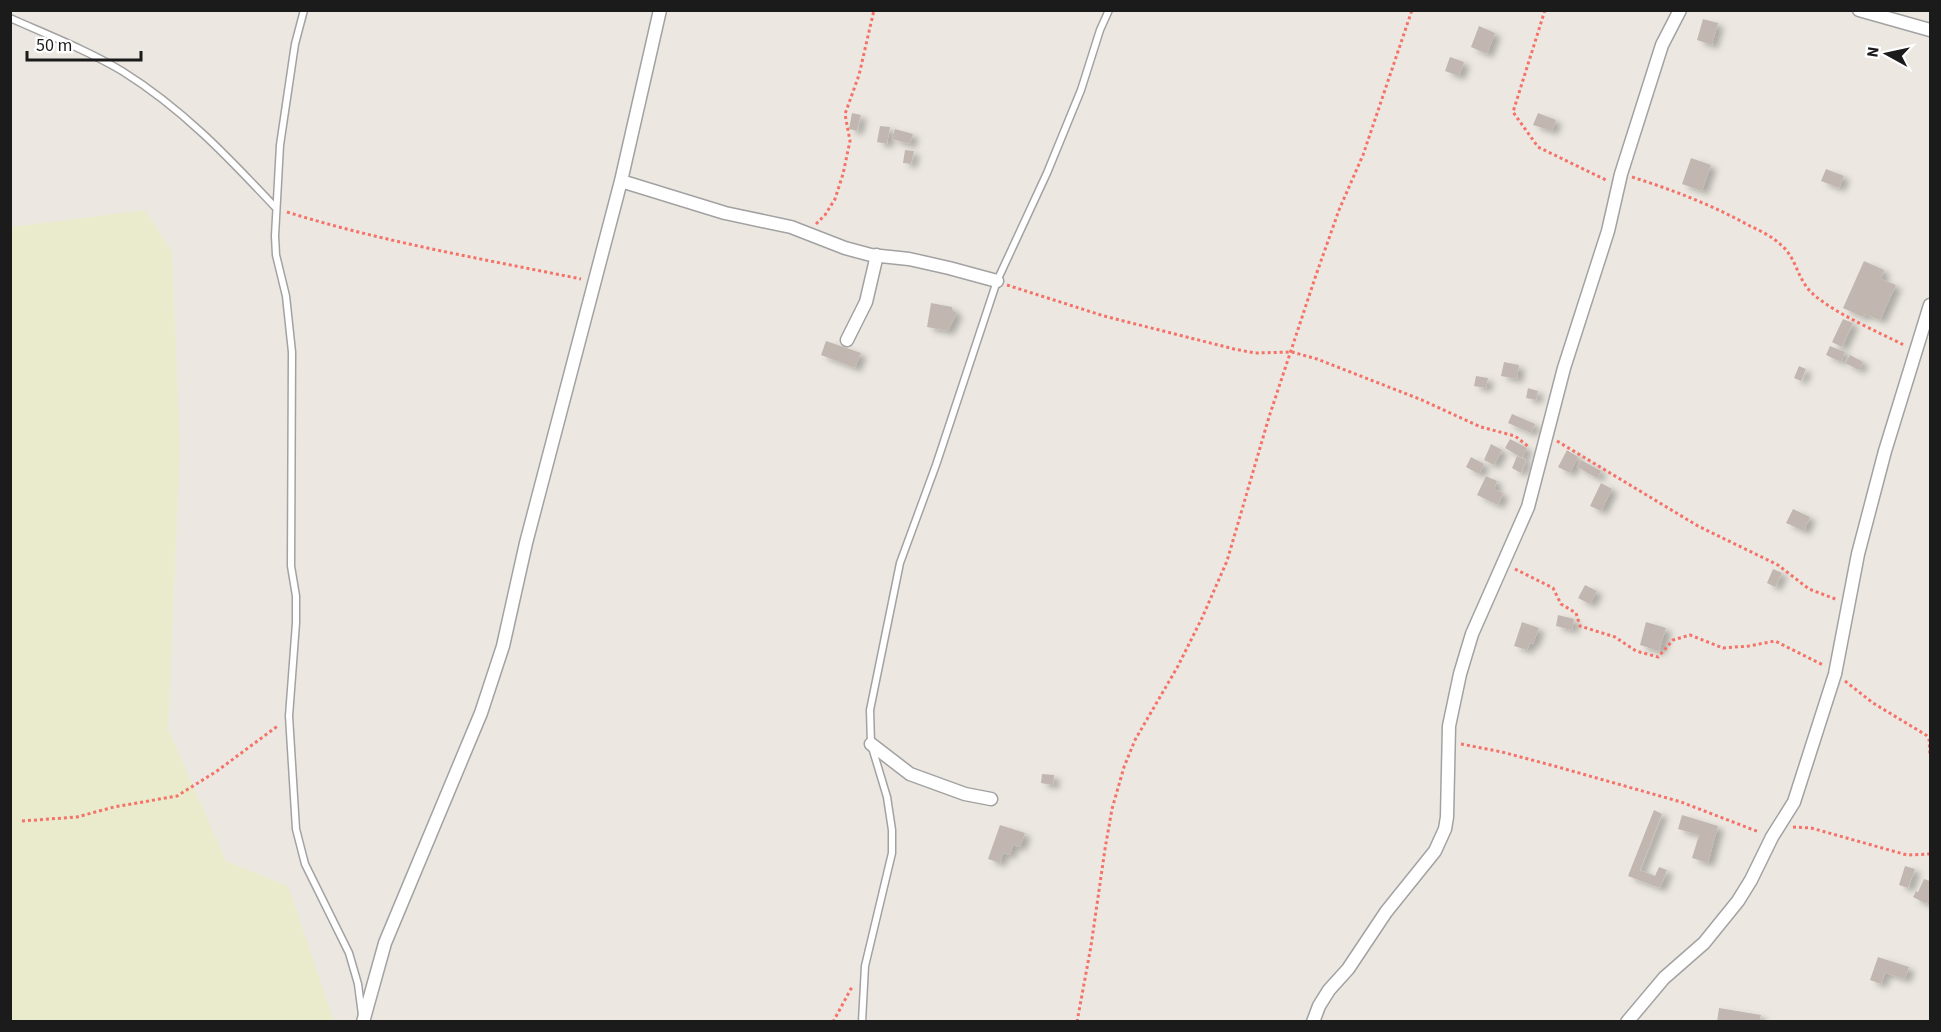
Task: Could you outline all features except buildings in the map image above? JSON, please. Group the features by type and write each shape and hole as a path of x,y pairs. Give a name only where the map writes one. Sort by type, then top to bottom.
{"street":[{"path":"363,1022 385,943 481,713 503,646 526,543 621,181 660,10"},
{"path":"1313,1022 1329,990 1348,969 1386,912 1435,851 1441,840 1447,817 1449,726 1454,695 1472,634 1528,507 1564,368 1608,231 1617,179 1662,45 1680,10"},
{"path":"1859,10 1930,30"},
{"path":"621,181 725,213 791,226 845,248 939,266 997,281"},
{"path":"847,340 866,302 877,255"},
{"path":"1627,1022 1664,978 1704,944 1725,918 1751,880 1772,837 1794,802 1835,674 1858,554 1885,451 1930,305"},
{"path":"871,744 910,774 965,794 990,799"}],"lane":[{"path":"304,10 295,44 280,145 276,208 276,255 286,296 292,352 291,566 296,596 296,622 289,716 296,829 305,864 349,954 358,984 363,1022"},
{"path":"862,1022 865,966 892,853 892,830 887,797 871,744 870,710 900,563 936,465 997,281 1068,123 1109,10"},
{"path":"10,18 121,70 153,92 210,138 276,208"}],"path":[{"path":"808,232 825,215 835,199 843,174 850,141 845,114 859,75 874,10"},
{"path":"1077,1022 1110,819 1124,767 1135,740 1178,666 1202,618 1227,561 1269,417 1316,275 1339,210 1363,155 1412,10"},
{"path":"1545,10 1513,112 1538,147 1617,179 1659,186 1721,210 1780,244 1791,255 1800,279 1812,294 1866,326 1917,352"},
{"path":"276,208 329,225 395,241 595,282"},
{"path":"997,281 1104,316 1226,347 1255,353 1292,352 1338,366 1481,427 1515,436 1542,456"},
{"path":"1547,434 1698,526 1778,565 1809,589 1848,603"},
{"path":"1508,567 1522,571 1553,588 1560,604 1576,613 1580,626 1616,637 1636,651 1658,657 1673,640 1690,635 1723,648 1775,641 1818,661 1873,704 1926,735 1929,739 1930,754"},
{"path":"22,821 77,817 114,807 177,796 269,734 289,716"},
{"path":"1456,743 1546,764 1681,802 1772,837"},
{"path":"1779,826 1811,828 1907,855 1930,854"},
{"path":"833,1022 865,966"}],"green space":[{"path":"145,210 172,252 180,448 168,729 226,861 288,886 334,1021 11,1021 11,227"}]}
